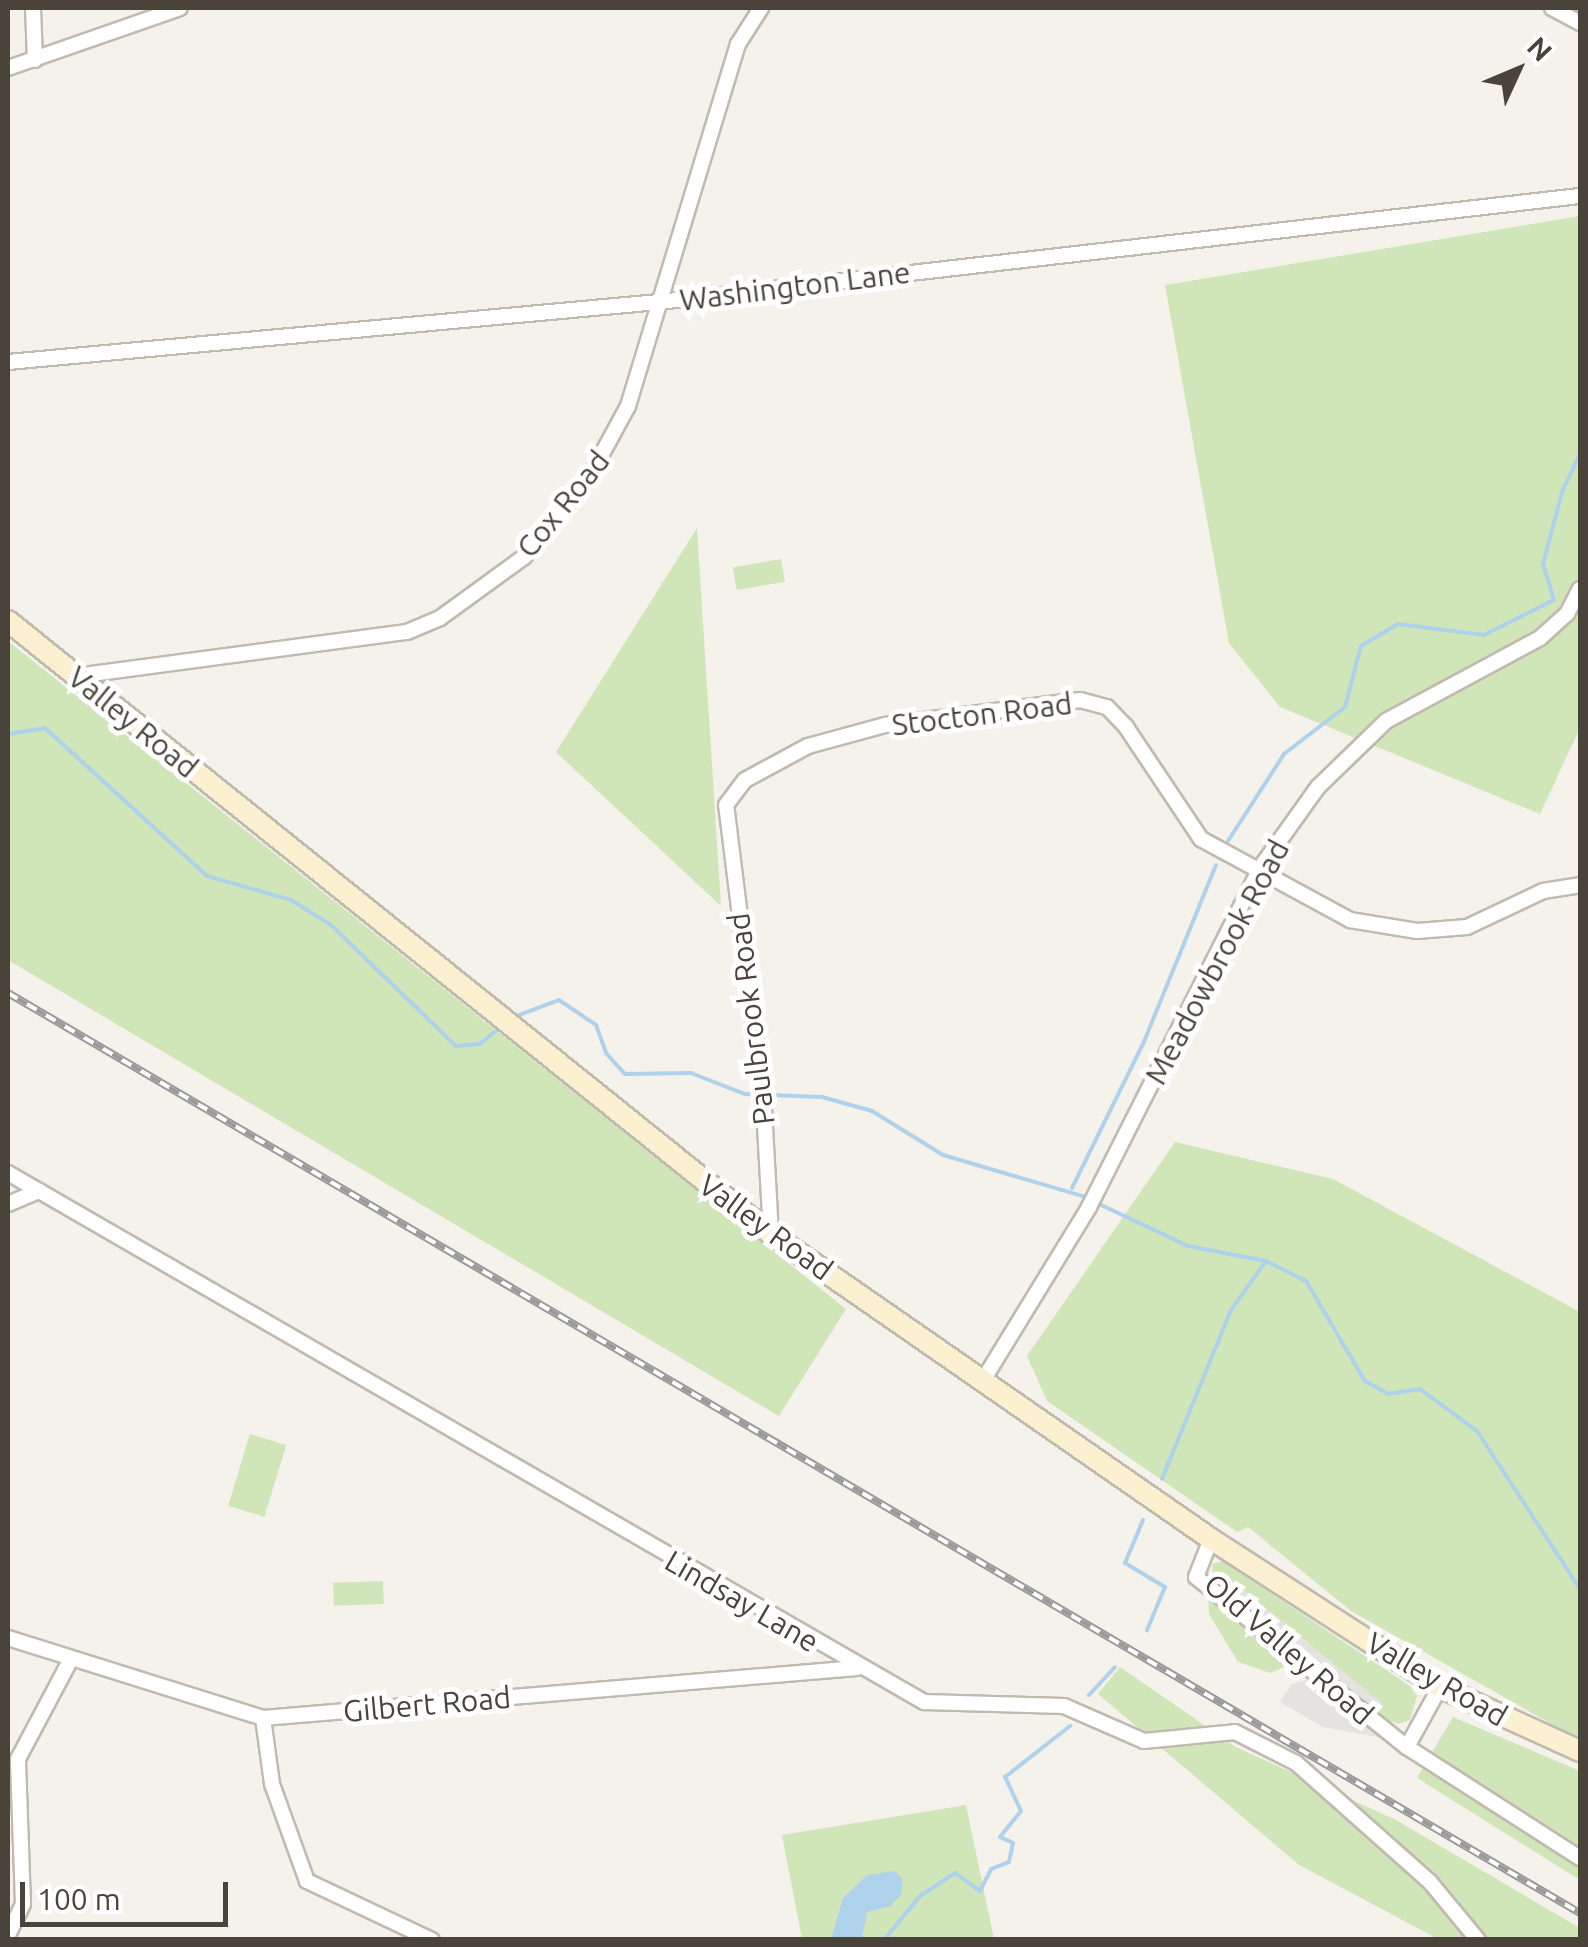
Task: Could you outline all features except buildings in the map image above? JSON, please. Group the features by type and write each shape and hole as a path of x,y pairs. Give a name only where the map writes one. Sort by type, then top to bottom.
{"main road":[{"name":"Valley Road","path":"8,621 517,1037 771,1234 985,1377 1211,1539 1440,1687 1580,1751"}],"street":[{"path":"33,8 35,60"},
{"path":"8,68 180,8"},
{"name":"Cox Road","path":"76,676 366,641 440,618 524,556 590,476 628,406 738,44 760,8"},
{"path":"1552,8 1580,23"},
{"name":"Washington Lane","path":"8,362 659,302 1580,196"},
{"name":"Meadowbrook Road","path":"985,1377 1090,1208 1260,868 1318,787 1386,721 1540,638 1567,614 1580,590"},
{"name":"Stocton Road","path":"726,805 745,780 808,746 885,725 1080,700 1107,707 1126,726 1201,839 1260,868 1304,900 1350,920 1417,931 1467,927 1543,891 1580,885"},
{"name":"Paulbrook Road","path":"726,805 764,1109 771,1234"},
{"name":"Lindsay Lane","path":"8,1173 857,1668 924,1702 1064,1706 1144,1742 1234,1732 1296,1764 1344,1800 1430,1882 1478,1940"},
{"path":"8,1204 39,1191"},
{"name":"Old Valley Road","path":"1211,1539 1196,1577 1407,1747 1580,1858"},
{"name":"Gilbert Road","path":"8,1638 263,1718 857,1668"},
{"path":"8,1935 23,1904 18,1758 71,1659"},
{"name":"Old Valley Road","path":"1407,1747 1440,1687"},
{"path":"263,1718 272,1784 307,1881 432,1940"}],"green space":[{"path":"1580,216 1580,728 1540,814 1280,707 1229,643 1165,285"},
{"path":"697,528 721,906 556,752"},
{"path":"781,559 785,582 737,590 733,568"},
{"path":"8,641 846,1309 779,1416 8,960"},
{"path":"1175,1142 1333,1179 1580,1312 1580,1740 1351,1611 1248,1527 1237,1532 1047,1401 1027,1356"},
{"path":"250,1434 286,1445 264,1517 228,1506"},
{"path":"1223,1561 1410,1686 1417,1696 1410,1720 1399,1724 1377,1716 1381,1703 1224,1574 1213,1576 1212,1564"},
{"path":"383,1581 384,1604 334,1606 333,1583"},
{"path":"1208,1597 1284,1662 1284,1667 1270,1673 1238,1662 1209,1614"},
{"path":"1120,1667 1236,1747 1396,1820 1580,1928 1580,1939 1438,1939 1299,1865 1098,1694"},
{"path":"1453,1717 1580,1771 1580,1880 1417,1778"},
{"path":"966,1805 994,1939 802,1939 782,1835"}],"shaded area":[{"path":"1224,1574 1381,1703 1377,1716 1213,1576"},
{"path":"1308,1679 1382,1738 1323,1727 1280,1702 1291,1685"}],"water":[{"path":"895,1871 903,1880 901,1895 890,1906 867,1912 862,1939 831,1939 843,1898 867,1875"}],"waterway":[{"path":"1228,841 1284,754 1345,707 1361,646 1398,624 1484,635 1554,600 1543,564 1562,492 1580,454"},
{"path":"8,734 45,728 207,876 291,900 331,925 456,1046 480,1044 500,1027"},
{"path":"1072,1188 1143,1044 1216,865"},
{"path":"511,1018 559,1000 596,1025 606,1053 625,1074 691,1073 745,1094 822,1097 872,1111 943,1155 1089,1198"},
{"path":"1097,1203 1188,1246 1266,1261 1306,1281 1365,1381 1388,1394 1420,1389 1477,1431 1580,1589"},
{"path":"1162,1479 1231,1310 1266,1261"},
{"path":"1143,1520 1125,1563 1165,1587 1147,1630"},
{"path":"1089,1695 1115,1667"},
{"path":"884,1940 920,1896 955,1873 980,1891 991,1869 1009,1862 1013,1843 1000,1837 1021,1811 1005,1777 1070,1726"}],"railway":[{"path":"8,993 1580,1913"}]}
